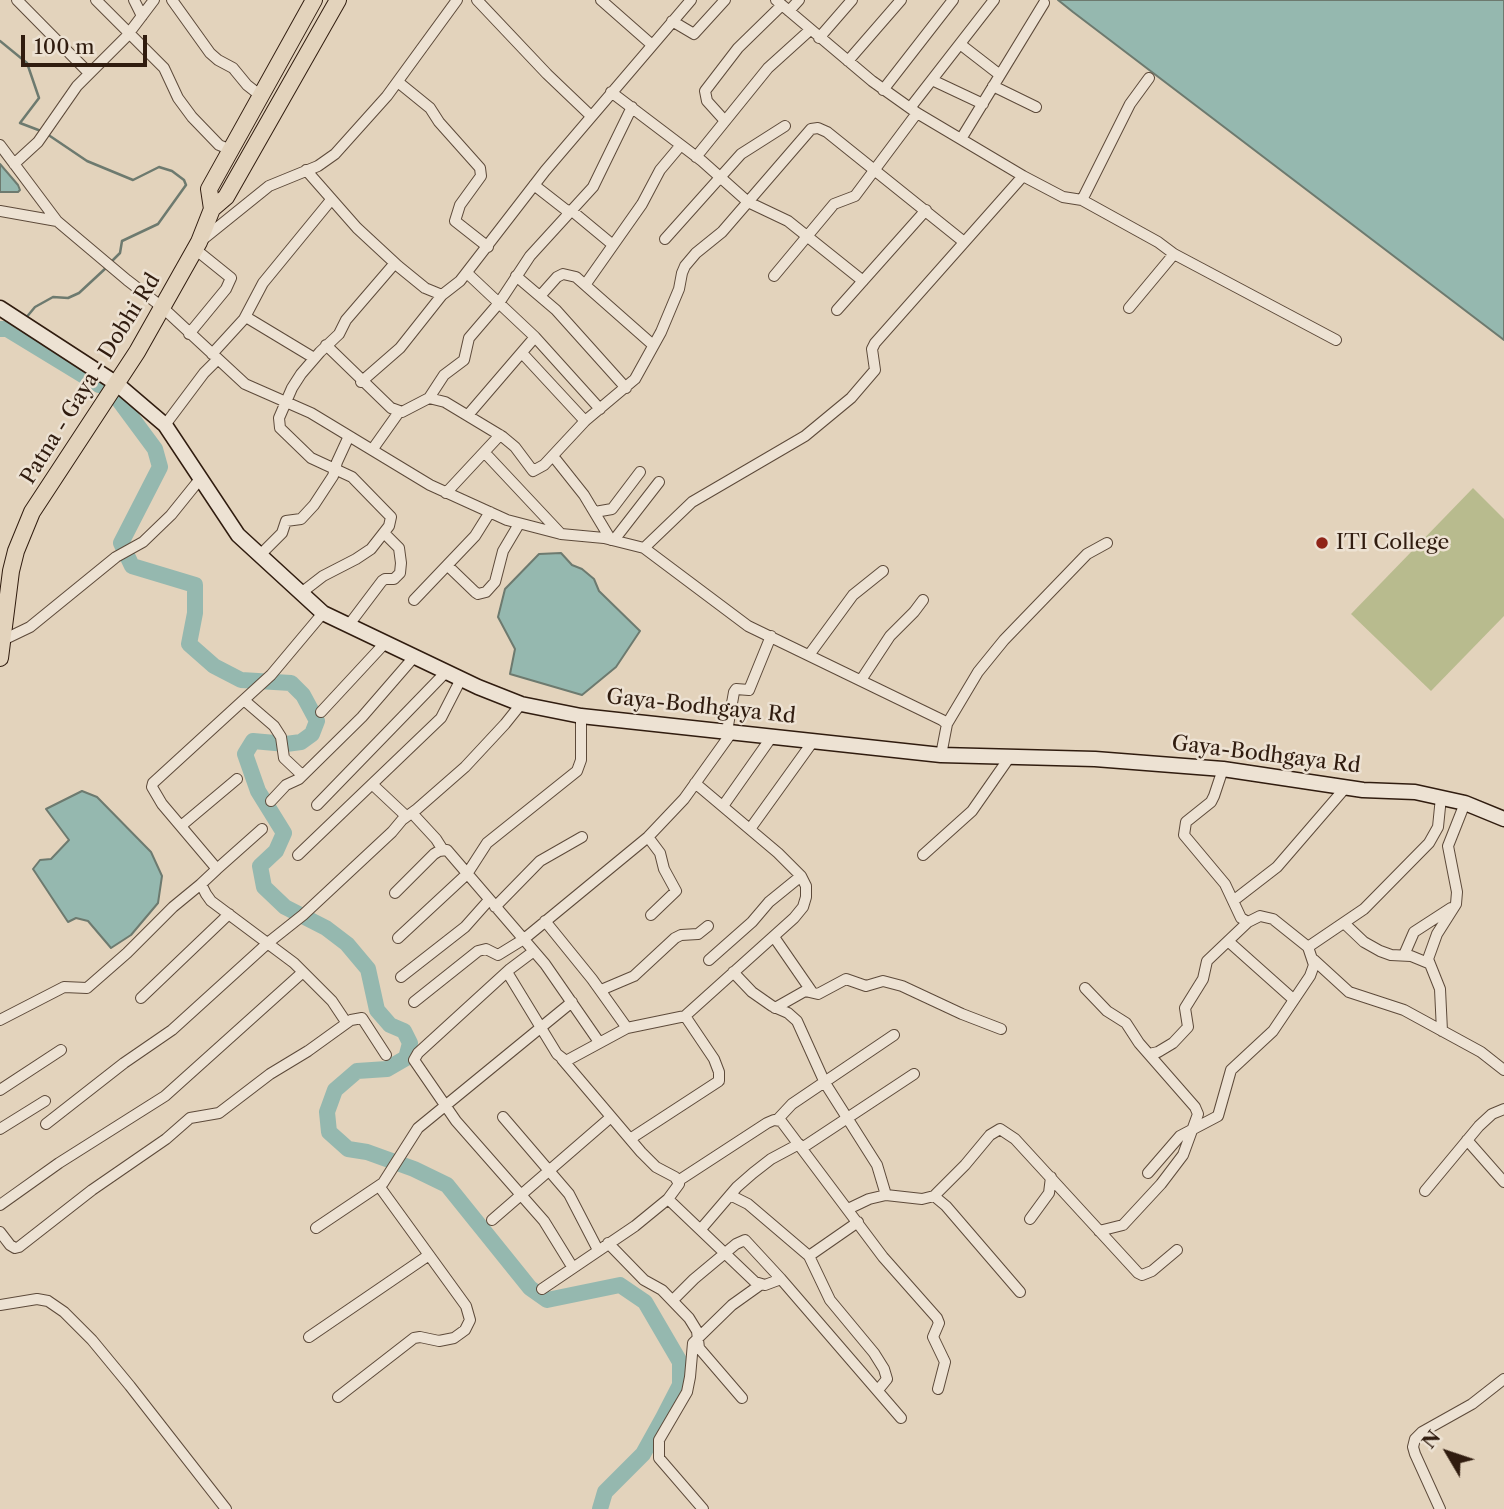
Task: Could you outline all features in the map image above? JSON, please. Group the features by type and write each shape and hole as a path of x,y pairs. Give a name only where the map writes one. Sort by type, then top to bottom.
{"main road":[{"path":"212,209 209,190 314,0"},
{"path":"212,209 226,197 338,0"},
{"name":"Patna - Gaya - Dobhi Rd","path":"0,658 11,572 23,532 48,486 117,384 197,246 212,209"}],"street":[{"path":"17,0 89,74"},
{"path":"96,0 164,68 178,98 192,117 219,145 231,150"},
{"path":"134,0 142,16"},
{"path":"14,164 41,138 76,86 128,34 154,0"},
{"path":"172,0 210,53 233,68 247,85 261,96"},
{"path":"189,334 226,289 231,278 197,246 269,186 318,166 335,154 398,82 457,0"},
{"path":"477,0 591,116"},
{"path":"602,0 651,44"},
{"path":"361,382 400,348 442,295 467,273 534,185 691,0"},
{"path":"672,21 694,34 725,0"},
{"path":"725,121 707,101 705,92 738,48 782,6 799,0"},
{"path":"819,38 852,0"},
{"path":"848,61 901,0"},
{"path":"883,90 953,0"},
{"path":"774,276 834,204 855,195 875,169 932,80 994,0"},
{"path":"961,139 1044,3"},
{"path":"782,6 883,90 961,139 1063,197 1082,200 1158,242 1174,254 1336,340"},
{"path":"696,157 768,68 810,30"},
{"path":"960,44 1000,75"},
{"path":"1082,200 1126,111 1149,78"},
{"path":"932,80 983,104"},
{"path":"398,82 430,108 480,168 481,176 460,205 455,221 488,247"},
{"path":"993,86 1036,107"},
{"path":"611,92 696,157 748,202 781,216 863,281"},
{"path":"372,450 399,412 429,398 444,375 464,360 469,338 499,303 537,247 586,196 601,174 632,107"},
{"path":"665,239 741,154 785,126"},
{"path":"429,398 445,402 500,435 515,447 533,471 541,468 585,421 638,375 676,298 685,266 696,253 722,233 805,135 815,128 823,130 875,169 964,242"},
{"path":"0,145 57,220 162,307 246,384 312,413 411,474 489,512 519,524 561,534 612,540 644,548 736,618 930,713 947,724"},
{"path":"585,285 642,204 660,170 681,145"},
{"path":"306,170 331,200 395,263 425,288 442,295"},
{"path":"644,548 698,498 805,436 851,398 875,370 872,349 875,343 1023,176"},
{"path":"534,185 566,210 572,211 613,245"},
{"path":"165,425 246,317 263,283 331,200"},
{"path":"0,211 57,220"},
{"path":"837,310 926,211"},
{"path":"1129,308 1174,254"},
{"path":"301,593 323,576 365,554 384,533 391,517 357,481 314,461 280,428 279,418 296,382 314,358 340,334 346,320 395,263"},
{"path":"467,273 536,337 600,409"},
{"path":"541,295 552,281 563,274 576,277 653,345"},
{"path":"516,276 541,295 626,388"},
{"name":"Gaya-Bodhgaya Rd","path":"0,308 117,384 165,425 232,527 259,556 323,613 461,679 521,704 581,716 941,755 1109,760 1223,769 1346,787 1415,792 1465,803 1504,819"},
{"path":"246,317 314,358"},
{"path":"468,415 536,337"},
{"path":"326,345 361,382 385,404 399,412"},
{"path":"522,353 585,421"},
{"path":"446,492 500,435"},
{"path":"259,556 282,533 286,521 297,521 304,516 336,469 349,436"},
{"path":"485,453 561,534"},
{"path":"553,456 573,479 612,540"},
{"path":"595,512 612,509 640,472"},
{"path":"3,640 30,626 124,553 143,542 200,479"},
{"path":"612,540 659,482"},
{"path":"414,600 475,536 489,512"},
{"path":"448,565 475,592 486,592 495,582 503,551 519,524"},
{"path":"348,626 382,581 394,579 400,573 399,548 384,533"},
{"path":"941,755 947,724 978,672 1004,640 1087,554 1107,543"},
{"path":"809,655 853,595 883,571"},
{"path":"861,680 890,636 923,600"},
{"path":"217,869 153,792 153,783 271,675 323,613"},
{"path":"414,1002 478,951 486,949 498,955 524,939 648,837 673,812 730,732 734,692 736,689 749,690 771,636"},
{"path":"321,712 385,643"},
{"path":"271,801 362,717 414,657"},
{"path":"317,806 446,672"},
{"path":"298,855 440,718 461,679"},
{"path":"245,701 269,721 282,742 284,758 302,775"},
{"path":"46,1124 124,1063 172,1031 465,767 521,704"},
{"path":"398,938 467,874 487,843 576,771 581,760 581,716"},
{"path":"723,806 773,735"},
{"path":"750,829 814,740"},
{"path":"923,855 972,811 1009,758"},
{"path":"1223,769 1211,802 1189,818 1184,835 1225,884 1241,918 1248,922"},
{"path":"181,826 237,779"},
{"path":"562,1059 570,1060 627,1028 685,1016 774,937 803,906 806,890 801,876 695,783"},
{"path":"373,785 436,839 443,850 450,853 534,951 599,1042"},
{"path":"1233,901 1277,867 1346,787"},
{"path":"1308,947 1376,897 1429,843 1438,827 1441,797"},
{"path":"1442,1031 1440,989 1428,963 1429,953 1437,934 1456,905 1457,892 1448,846 1465,803"},
{"path":"0,1020 64,987 87,988 173,907 262,829"},
{"path":"401,978 473,920 540,860 582,837"},
{"path":"648,837 660,853 664,869 676,891 651,915"},
{"path":"395,893 434,854 443,850"},
{"path":"709,960 752,922 769,902 801,876"},
{"path":"201,884 211,901 269,942 303,972 332,1002 346,1023"},
{"path":"1404,955 1414,932 1456,905"},
{"path":"141,998 229,914"},
{"path":"1149,1054 1173,1043 1188,1027 1185,1012 1188,1002 1203,979 1207,961 1248,922 1260,916 1273,919 1308,947 1314,960 1349,992 1392,1005 1481,1052 1504,1070"},
{"path":"545,921 601,990 627,1028"},
{"path":"1344,923 1386,954 1404,955 1428,963"},
{"path":"601,990 631,978 675,938 698,934 708,926"},
{"path":"774,937 812,992"},
{"path":"1228,941 1293,999"},
{"path":"534,951 507,972 415,1056 415,1065 474,1142 549,1228 573,1268"},
{"path":"1148,1173 1180,1136 1218,1116 1231,1070 1273,1031 1310,976 1314,960"},
{"path":"0,1205 59,1163 164,1096 303,972"},
{"path":"507,972 562,1059 656,1167 678,1181"},
{"path":"733,972 752,992 775,1008 784,1010 797,1021 825,1083 877,1165 886,1195"},
{"path":"775,1008 805,991 818,994 846,979 866,986 878,981 888,982 1001,1029"},
{"path":"1085,988 1107,1011 1126,1023 1198,1110 1198,1118 1177,1165 1133,1216 1119,1227 1099,1231"},
{"path":"316,1228 379,1186 413,1134 541,1025 572,1002"},
{"path":"630,1139 719,1081 714,1059 685,1016"},
{"path":"0,1232 10,1245 19,1247 92,1190 166,1139 190,1118 219,1113 270,1074 358,1017 362,1018 386,1055"},
{"path":"542,1289 635,1226 668,1199 678,1181 767,1123 778,1119 792,1104 894,1035"},
{"path":"0,1090 61,1050"},
{"path":"701,1229 760,1166 847,1119 914,1074"},
{"path":"0,1129 45,1101"},
{"path":"1425,1191 1488,1117 1504,1109"},
{"path":"503,1117 569,1194 598,1250"},
{"path":"492,1220 611,1117"},
{"path":"778,1119 883,1257 937,1318 939,1323 933,1337 945,1362 938,1389"},
{"path":"848,1209 869,1199 886,1195 922,1199 934,1196 965,1165 989,1135 1000,1129 1009,1133 1142,1275 1152,1271 1177,1250"},
{"path":"1467,1140 1504,1182"},
{"path":"1030,1219 1049,1193 1051,1177"},
{"path":"338,1397 414,1338 446,1341 461,1335 470,1320 466,1306 379,1186"},
{"path":"730,1195 748,1204 809,1256 830,1300 874,1353 884,1370 887,1379 878,1390"},
{"path":"934,1196 946,1206 1020,1292"},
{"path":"668,1199 760,1285"},
{"path":"809,1256 858,1222"},
{"path":"673,1300 726,1252 741,1240 745,1241 901,1418"},
{"path":"608,1242 643,1280 662,1290 673,1300 694,1325 699,1348 742,1398"},
{"path":"309,1337 429,1255"},
{"path":"703,1509 659,1458 657,1447 661,1435 687,1392 691,1349 697,1339 732,1305 760,1285 781,1279"},
{"path":"0,1305 37,1299 48,1301 64,1312 92,1340 130,1386 226,1509"},
{"path":"1440,1509 1415,1454 1415,1439 1422,1432 1472,1404 1504,1379"}],"green space":[{"path":"1473,488 1504,519 1504,616 1431,691 1351,614"}],"water":[{"path":"1058,0 1504,0 1504,340 1073,12"},
{"path":"0,164 18,185 18,192 0,192"},
{"path":"561,553 572,565 594,579 599,591 640,631 616,667 582,695 510,674 515,649 498,617 505,589 539,554"},
{"path":"82,791 97,797 151,852 162,876 158,903 131,935 111,948 88,921 76,918 68,922 33,869 40,860 51,859 69,840 46,809"}],"waterway":[{"path":"0,41 27,63 39,98 20,123 41,131"},
{"path":"47,134 87,161 133,180 159,167 172,171 184,180 186,185 158,224 122,241 120,253 111,262"},
{"path":"25,319 35,307 53,297 68,298 79,293 107,267"},
{"path":"14,333 18,327"},
{"path":"0,329 7,329 99,385"},
{"path":"118,399 155,449 160,467 121,543 132,566 195,585 195,613 189,644 214,666 241,680 291,683 303,695 317,721 312,734 301,742 286,744 253,741 245,754 258,791 284,833 276,851 260,866 264,887 285,907 326,928 347,944 368,969 377,1010 390,1025 404,1031 410,1043 406,1058 387,1069 357,1071 335,1090 327,1112 329,1132 348,1149 367,1152 414,1169 447,1185 530,1288 547,1300 620,1285 645,1302 680,1362 680,1385 663,1418 643,1454 605,1492 600,1509"}],"place":[{"name":"ITI College","path":"1322,543"}]}
